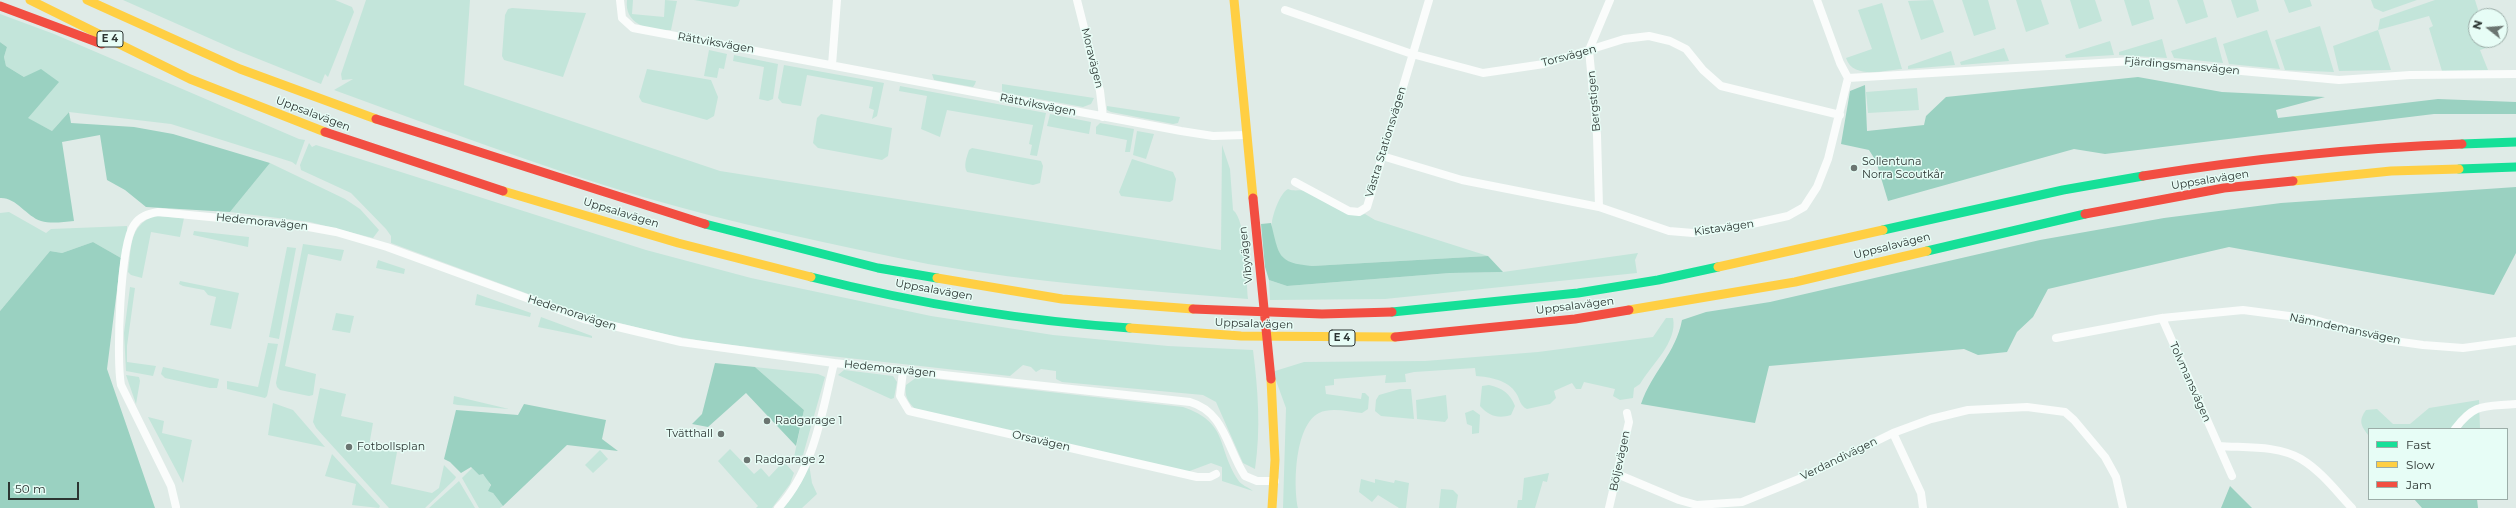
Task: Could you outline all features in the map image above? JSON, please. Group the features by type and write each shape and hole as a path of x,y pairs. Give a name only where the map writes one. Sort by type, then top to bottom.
{"main road":[{"name":"Uppsalavägen","path":"30,0 190,79 322,131 471,181 678,243 867,291 1057,323 1241,336 1405,337 1575,319 1795,282 2043,223 2224,188 2391,171 2516,167"},
{"name":"Uppsalavägen","path":"87,0 240,69 340,107 690,220 878,268 1062,299 1239,312 1322,314 1406,311 1578,293 1673,277 1792,248 2063,190 2224,163 2390,147 2516,142"},
{"path":"107,0 240,69"},
{"name":"Vibyvägen","path":"1234,0 1245,135 1262,290 1275,436 1275,481 1272,508"},
{"path":"0,6 190,79"}],"street":[{"name":"Rättviksvägen","path":"620,0 622,18 633,28 1103,117 1213,136 1245,135"},
{"path":"832,65 836,0"},
{"name":"Moravägen","path":"1077,0 1100,92 1103,117"},
{"name":"Västra Stationsvägen","path":"1295,182 1350,211 1359,212 1367,208 1429,0"},
{"name":"Bergstigen","path":"1598,207 1597,135 1589,50 1610,0"},
{"path":"1817,0 1840,63 1848,78"},
{"name":"Torsvägen","path":"1285,10 1412,54 1483,73 1544,64 1637,37 1649,36 1670,40 1686,49 1703,70 1721,86 1840,115"},
{"name":"Fjärdingsmansvägen","path":"1848,78 2133,61 2339,80 2410,75 2516,74"},
{"name":"Kistavägen","path":"1382,156 1462,180 1598,207 1669,231 1694,233 1788,216 1804,207 1816,187 1828,159 1848,78"},
{"name":"Hedemoravägen","path":"176,507 171,486 121,385 118,370 123,278 133,226 143,216 158,212 303,226 336,232 387,247 584,319 637,334 711,348 1195,403 1216,418 1238,466 1245,476 1257,481 1275,481"},
{"name":"Nämndemansvägen","path":"2056,338 2162,318 2243,310 2312,320 2387,340 2423,345 2463,348 2516,341"},
{"name":"Tolvmansvägen","path":"2162,318 2232,476"},
{"path":"778,508 794,489 809,460 834,363"},
{"name":"Orsavägen","path":"903,370 900,396 909,411 1198,477 1210,477 1216,474"},
{"path":"2456,428 2464,418 2475,409 2516,404"},
{"name":"Verdandivägen","path":"1618,474 1679,500 1697,505 1742,502 1804,476 1893,433 1931,418 1968,410 2027,407 2065,412 2105,456 2116,477 2123,508"},
{"name":"Böljevägen","path":"1609,508 1629,422 1627,413"},
{"path":"1893,433 1921,493 1924,508"},
{"path":"2219,446 2270,449 2300,458 2323,477 2352,508"}],"green space":[{"path":"123,0 335,0 352,7 354,12 328,77 325,74 321,84 236,50"},
{"path":"366,0 470,0 464,85 720,171 1221,250 1222,145 1230,169 1233,210 1238,216 1241,226 1246,265 1248,299 1048,281 968,271 928,264 821,242 713,216 643,197 526,159 334,90 353,79 342,80 341,74"},
{"path":"627,0 633,0 632,14 664,17 665,0 677,1 671,30 647,28 634,21 627,9"},
{"path":"694,0 740,0 738,6 735,7"},
{"path":"1933,0 1944,32 1921,40 1908,1"},
{"path":"1962,0 1988,0 1996,29 1974,36"},
{"path":"2016,0 2041,0 2049,24 2026,32"},
{"path":"2070,0 2095,0 2102,21 2079,29"},
{"path":"2124,0 2149,0 2154,19 2132,26"},
{"path":"2177,0 2203,0 2208,17 2186,24"},
{"path":"2231,0 2256,0 2259,11 2237,18"},
{"path":"2284,0 2310,0 2312,6 2289,13"},
{"path":"2371,0 2417,0 2383,12 2374,8"},
{"path":"2435,0 2475,0 2478,8 2468,8 2468,48 2486,48 2480,50 2488,70 2442,71 2429,28 2433,26 2429,16 2378,30 2380,19"},
{"path":"1882,3 1902,69 1870,72 1855,69 1850,65 1846,58 1872,49 1858,10"},
{"path":"512,8 586,13 563,77 504,60 502,56 505,15 508,9"},
{"path":"0,14 54,34 299,139 305,140 296,165 292,162 171,124 69,112 52,131 28,119 24,77 6,66 4,57 7,47 0,42"},
{"path":"2320,26 2334,72 2285,70 2275,40"},
{"path":"2267,30 2280,69 2229,64 2223,44"},
{"path":"2378,30 2391,70 2339,71 2333,46"},
{"path":"2216,37 2223,63 2174,58 2171,51"},
{"path":"2162,39 2167,58 2119,55 2119,52"},
{"path":"2110,41 2114,55 2066,58 2065,55"},
{"path":"0,42 7,47 4,57 6,66 24,77 41,69 59,82 28,118 52,131 69,112 71,123 134,127 173,134 270,163 230,212 146,207 125,190 107,180 100,135 62,142 74,221 53,223 36,219 11,200 0,198"},
{"path":"2004,48 2009,61 1961,65 1960,62"},
{"path":"709,50 727,54 724,69 719,68 717,78 704,76"},
{"path":"1951,51 1955,65 1908,69 1908,66"},
{"path":"734,55 778,64 773,99 768,101 759,99 764,67 733,61"},
{"path":"784,65 884,83 877,116 872,119 874,110 869,108 873,87 807,75 801,106 782,103 778,98"},
{"path":"647,69 711,80 718,97 714,116 707,120 642,102 639,97"},
{"path":"932,74 976,81 973,87 934,80"},
{"path":"2138,77 2222,92 2325,97 2276,110 2278,118 2438,99 2516,102 2516,114 2434,114 2105,154 2074,149 1888,201 1876,161 1869,150 1841,144 1850,91 1865,85 1867,131 1924,125 1926,116 1946,97"},
{"path":"1002,84 1094,98 1091,104 1083,107 1006,93 1002,91"},
{"path":"900,86 1046,113 1037,156 1030,155 1032,145 1029,144 1033,125 947,110 940,137 921,129 927,96 899,91"},
{"path":"1917,88 1919,110 1868,113 1866,92"},
{"path":"1107,106 1180,117 1178,123 1173,124 1111,112 1107,110"},
{"path":"821,114 892,128 888,156 882,160 818,148 813,143 817,118"},
{"path":"1050,114 1091,122 1089,134 1047,126"},
{"path":"1100,123 1134,129 1130,152 1125,152 1127,140 1096,134 1096,127"},
{"path":"1137,131 1154,134 1146,159 1133,155"},
{"path":"309,143 312,147 316,145 646,250 751,278 931,316 1053,335 1168,346 1253,350 1258,409 1258,439 1255,469 1243,463 1216,402 1203,395 1062,382 1056,379 1056,371 1041,369 1036,372 1031,367 1023,365 1010,376 713,343 669,335 585,315 391,243 391,236 386,229 351,193 301,170 300,165"},
{"path":"972,148 1041,161 1043,166 1040,183 1033,185 967,172 965,167 966,161 969,150"},
{"path":"1132,159 1173,172 1176,179 1173,200 1170,202 1121,196 1119,192"},
{"path":"270,163 345,199 360,209 379,230 373,238 310,222 230,212"},
{"path":"2516,187 2516,253 2494,295 2229,247 2048,289 2033,317 2017,332 2007,352 1978,355 1964,349 1769,366 1755,423 1641,404 1651,382 1675,343 1682,320 1706,312 1770,302 2040,240 2164,218 2281,203"},
{"path":"1288,189 1306,191 1342,211 1357,215 1365,214 1375,220 1488,256 1312,266 1297,265 1288,262 1279,253 1272,231 1272,226 1277,204 1282,195"},
{"path":"9,212 46,233 51,229 127,226 127,233 121,258 93,242 62,253 50,251 0,311 0,213"},
{"path":"154,216 184,218 180,237 151,232 142,278 131,275 128,272 131,246 135,232 140,226"},
{"path":"1271,223 1278,250 1281,255 1292,263 1301,265 1312,266 1488,256 1503,272 1450,273 1287,286 1269,280 1265,267 1261,224"},
{"path":"194,231 249,237 248,247 193,235"},
{"path":"93,242 121,258 107,369 155,508 0,508 0,311 50,251 62,253"},
{"path":"303,244 344,250 341,261 308,254 285,366 316,374 313,395 309,396 280,390 276,383"},
{"path":"287,247 296,248 279,339 269,337"},
{"path":"1638,253 1635,260 1637,273 1385,299 1270,300 1269,280 1287,286 1450,273 1503,272"},
{"path":"378,260 405,269 404,274 376,268"},
{"path":"180,281 239,293 231,329 210,325 216,297 208,295 204,290 183,286 179,284"},
{"path":"130,287 135,288 127,346 127,362 156,366 153,376 126,371 124,333"},
{"path":"477,294 531,313 530,317 475,305"},
{"path":"336,313 354,316 350,333 332,330"},
{"path":"541,317 592,336 592,338 538,327"},
{"path":"1666,318 1673,318 1672,336 1640,384 1634,388 1633,398 1620,400 1613,396 1615,389 1584,382 1581,389 1576,389 1572,383 1554,391 1556,398 1550,404 1527,409 1520,402 1513,389 1508,385 1493,378 1476,376 1475,368 1414,372 1405,374 1406,382 1385,383 1386,375 1334,379 1334,385 1325,386 1326,394 1361,399 1362,393 1365,393 1369,397 1368,409 1362,413 1329,410 1319,413 1311,420 1300,442 1296,471 1296,498 1298,508 1283,508 1286,408 1274,375 1275,371 1304,362 1425,361 1538,352 1653,337"},
{"path":"268,343 278,344 267,396 265,398 227,389 227,381 258,387"},
{"path":"715,363 755,367 804,410 796,446 746,393 708,427 692,424 702,414"},
{"path":"163,367 219,379 217,388 210,388 165,378 161,374"},
{"path":"755,367 818,374 825,377 803,455 794,457 804,410"},
{"path":"844,370 893,376 897,382 894,398 891,399 838,375"},
{"path":"126,375 139,377 140,381 136,404"},
{"path":"917,377 1183,407 1198,413 1208,420 1215,428 1220,437 1231,468 1239,482 1253,491 1222,481 1222,467 1211,463 1187,472 915,409 907,398 906,385"},
{"path":"1489,385 1502,390 1511,398 1515,406 1511,415 1502,417 1494,416 1480,406 1482,386"},
{"path":"320,388 346,394 341,416 373,423 369,446 397,452 391,484 432,493 439,488 444,465 456,477 455,479 425,508 389,508 316,428 313,422"},
{"path":"1400,389 1411,389 1414,419 1381,416 1375,411 1376,400 1379,395"},
{"path":"1446,395 1448,418 1445,422 1417,419 1416,400"},
{"path":"454,396 509,409 453,404"},
{"path":"2479,400 2480,428 2368,428 2368,435 2361,420 2366,410 2377,409 2393,424 2410,424 2429,408"},
{"path":"273,403 293,410 325,447 268,435"},
{"path":"524,404 606,420 602,439 618,451 567,445 503,506 493,493 488,491 491,485 483,474 479,475 471,467 461,473 450,462 444,459 456,410 518,415"},
{"path":"1473,410 1480,415 1479,433 1472,434 1472,426 1467,424 1465,413"},
{"path":"148,417 164,421 162,433 192,440 183,483"},
{"path":"730,449 754,474 761,468 769,477 782,463 787,465 794,473 790,484 772,508 756,508 758,506 718,461"},
{"path":"600,450 608,459 593,473 585,465"},
{"path":"332,454 380,506 379,508 352,505 356,484 325,476"},
{"path":"809,464 812,483 817,494 802,508 784,508 802,481"},
{"path":"472,468 479,475 482,474 487,477 493,493 503,506 500,508 479,508 462,478"},
{"path":"1549,473 1547,482 1543,481 1535,508 1517,508 1518,500 1522,500 1524,478"},
{"path":"1361,479 1375,483 1375,479 1394,483 1395,480 1409,483 1406,508 1399,508 1378,495 1372,502 1359,492"},
{"path":"459,481 475,508 429,508"},
{"path":"2230,486 2252,508 2221,508"},
{"path":"1441,489 1453,490 1458,495 1456,508 1439,508"},
{"path":"2415,500 2477,500 2478,508 2422,508"}],"traffic: fast":[{"path":"2462,144 2516,142"},
{"path":"2459,169 2516,167"},
{"path":"1883,230 2063,190 2143,176"},
{"path":"1927,251 2085,214"},
{"path":"705,224 878,268 937,278"},
{"path":"1392,312 1578,293 1658,280 1718,267"},
{"path":"811,277 890,295 969,310 1050,321 1130,328"}],"traffic: slow":[{"path":"30,0 190,79 325,132"},
{"path":"87,0 240,69 376,119"},
{"path":"1234,0 1253,198"},
{"path":"2293,181 2391,171 2459,169"},
{"path":"503,191 678,243 811,277"},
{"path":"1718,267 1883,230"},
{"path":"1629,310 1795,282 1927,251"},
{"path":"937,278 1062,299 1193,309"},
{"path":"1130,328 1241,336 1395,337"},
{"path":"1271,379 1275,460 1272,508"}],"traffic: jam":[{"path":"0,6 102,44"},
{"path":"376,119 705,224"},
{"path":"325,132 503,191"},
{"path":"2143,176 2223,164 2302,155 2382,148 2462,144"},
{"path":"2085,214 2224,188 2293,181"},
{"path":"1253,198 1271,379"},
{"path":"1193,309 1322,314 1392,312"},
{"path":"1395,337 1575,319 1629,310"}],"place":[{"name":"Sollentuna Norra Scoutkår","path":"1854,168"},
{"name":"Radgarage 1","path":"767,421"},
{"name":"Tvätthall","path":"721,434"},
{"name":"Fotbollsplan","path":"349,447"},
{"name":"Radgarage 2","path":"747,460"}]}
